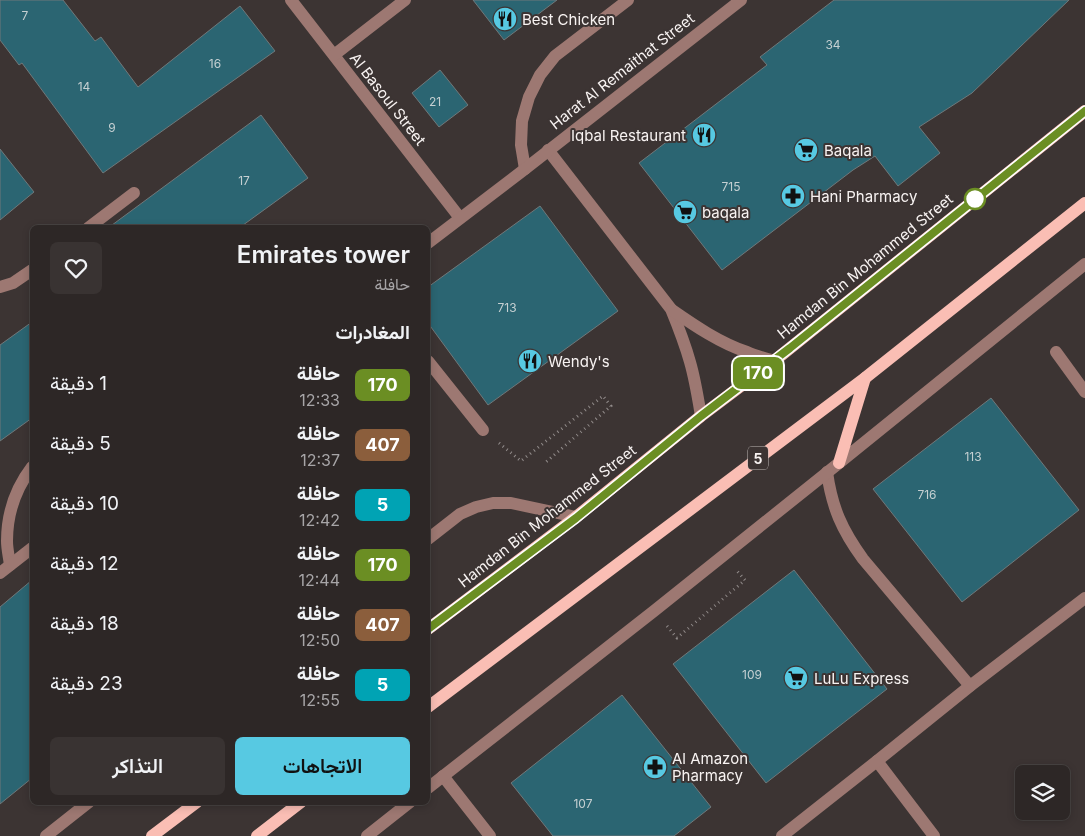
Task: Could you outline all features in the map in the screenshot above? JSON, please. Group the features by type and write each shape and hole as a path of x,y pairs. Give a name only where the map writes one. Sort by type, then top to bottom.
{"main road":[{"name":"Hamdan Bin Mohammed Street","path":"430,628 576,518 701,416 774,361 1085,111"},
{"name":"5","path":"430,705 864,378 1085,203"},
{"path":"839,463 864,378"},
{"path":"152,836 193,805"},
{"path":"256,836 297,805"}],"street":[{"name":"Al Basoul Street","path":"291,0 460,218"},
{"path":"334,55 405,0"},
{"path":"525,169 521,145 522,120 529,97 540,75 556,56 628,0"},
{"name":"Harat Al Remaithat Street","path":"430,241 741,0"},
{"name":"Harat Al Remaithat Street","path":"548,150 671,309 682,335 690,362 701,416"},
{"path":"92,225 134,193"},
{"path":"430,786 654,611 1085,264"},
{"path":"0,287 13,283 30,271"},
{"name":"Harat Al Remaithat Street","path":"671,309 695,326 720,340 746,352 774,361"},
{"path":"1056,352 1085,392"},
{"path":"430,364 483,430"},
{"path":"5,569 9,519 15,496 30,470"},
{"path":"827,472 835,510 852,544 970,686"},
{"path":"430,537 460,514 476,507 493,503 511,503 576,518"},
{"path":"5,569 30,550"},
{"path":"782,836 970,686 1085,598"},
{"path":"877,761 934,836"},
{"path":"443,776 490,836"},
{"path":"46,836 86,805"},
{"path":"367,836 406,805"}],"path":[{"path":"521,461 603,396 612,406 546,462"},
{"path":"677,638 745,580 737,570 730,576"}],"building":[{"path":"0,0 63,0 95,41 101,37 138,87 240,6 275,51 103,173 22,63 19,65 0,40"},
{"path":"473,0 557,0 504,40"},
{"path":"834,0 1069,0 972,93 919,127 940,153 898,186 875,156 853,170 722,270 639,163 767,65 760,57"},
{"path":"440,70 468,105 439,127 412,93"},
{"path":"261,115 308,178 243,225 112,225"},
{"path":"0,149 34,192 0,220"},
{"path":"540,206 618,311 488,405 430,326 430,286"},
{"path":"30,323 30,419 0,441 0,345"},
{"path":"991,398 1079,510 962,602 873,489"},
{"path":"794,570 887,689 766,783 673,664"},
{"path":"30,582 30,780 0,804 0,607"},
{"path":"622,695 711,807 674,836 553,836 511,783"}],"bus line":[{"name":"170","path":"430,628 576,518 701,416 774,361 1085,111"}],"place":[{"name":"Best Chicken","path":"505,19"},
{"name":"Iqbal Restaurant","path":"704,135"},
{"name":"Baqala","path":"806,150"},
{"name":"Hani Pharmacy","path":"793,196"},
{"name":"baqala","path":"685,212"},
{"name":"Wendy's","path":"530,361"},
{"name":"LuLu Express","path":"796,678"},
{"name":"Al Amazon Pharmacy","path":"655,767"}]}
